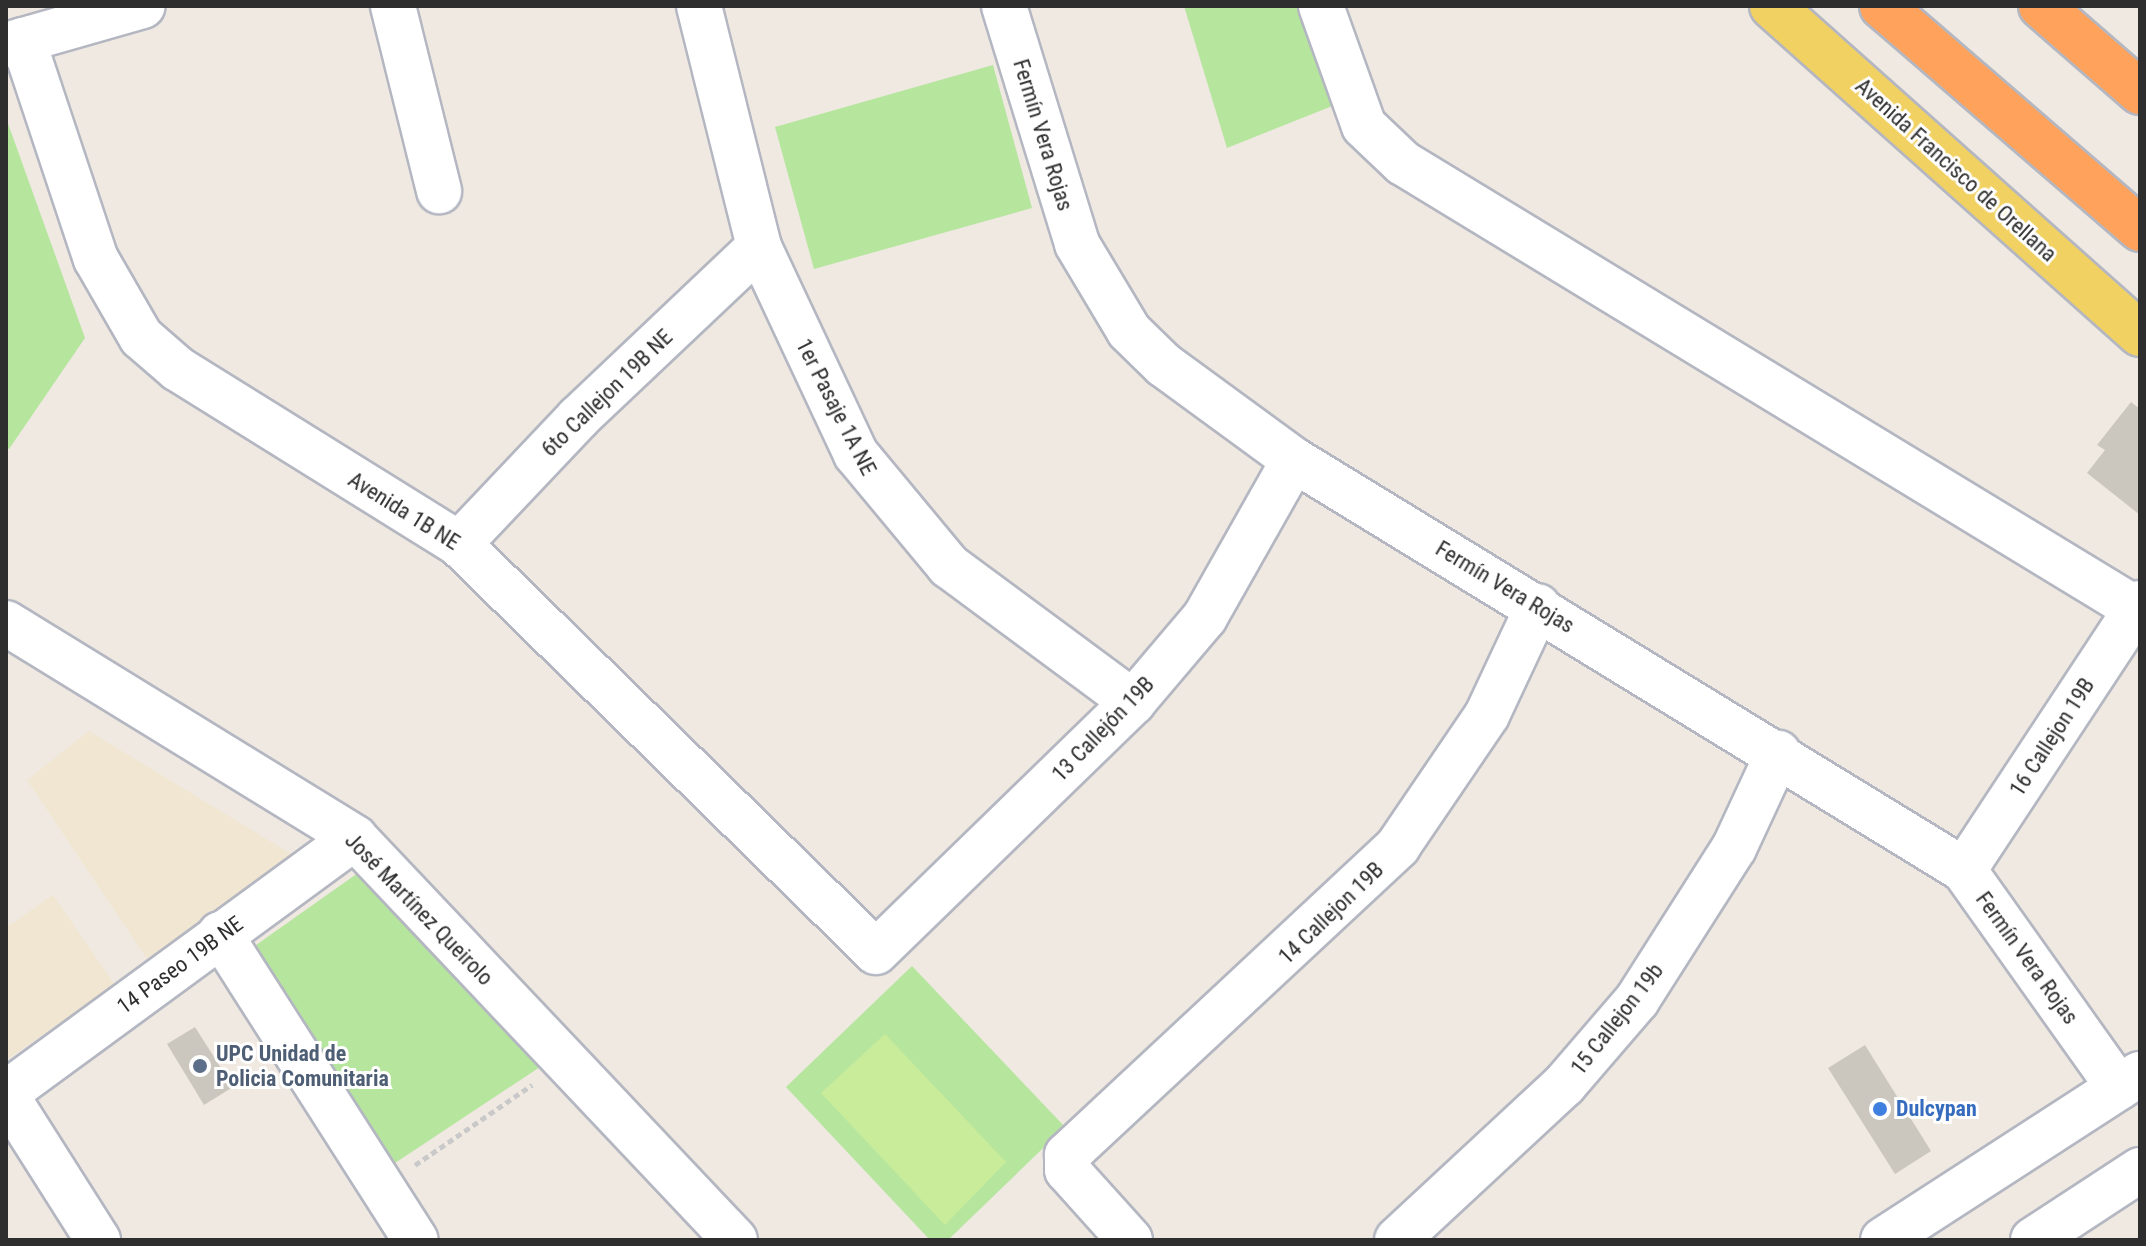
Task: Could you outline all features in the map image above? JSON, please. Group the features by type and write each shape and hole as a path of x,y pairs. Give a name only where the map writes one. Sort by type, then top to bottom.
{"highway":[{"path":"1882,6 2140,229"},
{"path":"2041,6 2140,92"}],"main road":[{"name":"Avenida Francisco de Orellana","path":"1772,6 2140,334"}],"street":[{"path":"15,43 143,6"},
{"path":"393,6 439,191"},
{"name":"1er Pasaje 1A NE","path":"699,6 759,247 856,454 885,498 949,566 1133,702"},
{"name":"Fermín Vera Rojas","path":"1004,6 1077,244 1099,287 1164,365 1294,460 1538,606 1964,870 2130,1081"},
{"path":"1321,6 1364,126 1403,163 2138,606"},
{"name":"Avenida 1B NE","path":"15,43 96,259 141,337 178,369 459,544 865,947"},
{"name":"6to Callejon 19B NE","path":"459,544 578,418 759,247"},
{"name":"13 Callejón 19B","path":"865,947 887,948 1133,702 1205,617 1294,460"},
{"name":"14 Callejon 19B","path":"1130,1240 1067,1170 1067,1155 1398,846 1487,715 1538,606"},
{"name":"16 Callejon 19B","path":"1964,870 2138,606"},
{"name":"José Martínez Queirolo","path":"6,623 355,838 735,1240"},
{"name":"15 Callejon 19b","path":"1397,1240 1564,1085 1637,1000 1734,848 1778,753"},
{"name":"14 Paseo 19B NE","path":"6,1094 220,934 355,838"},
{"path":"220,934 416,1240"},
{"path":"1901,1235 2130,1081"},
{"path":"6,1094 98,1240"},
{"path":"2033,1240 2140,1170"}],"path":[{"path":"382,1187 566,1061"}],"shaded area":[{"path":"89,731 296,857 147,959 27,780"},
{"path":"53,895 115,985 6,1060 6,921 10,925"}],"green space":[{"path":"1184,6 1310,6 1345,101 1227,148"},
{"path":"993,65 1032,208 814,269 775,127"},
{"path":"6,118 85,338 9,449 6,447"},
{"path":"365,868 549,1061 386,1169 249,950"},
{"path":"912,966 1065,1127 948,1240 930,1240 786,1087"},
{"path":"885,1034 1006,1162 945,1225 821,1093"}],"building":[{"path":"2131,402 2140,409 2140,515 2087,473 2105,450 2097,445"},
{"name":"UPC Unidad de Policia Comunitaria","path":"195,1027 233,1087 204,1105 167,1044"},
{"name":"Dulcypan","path":"1865,1045 1931,1151 1895,1174 1828,1068"}],"place":[{"name":"UPC Unidad de Policia Comunitaria","path":"200,1066"},
{"name":"Dulcypan","path":"1880,1109"}]}
